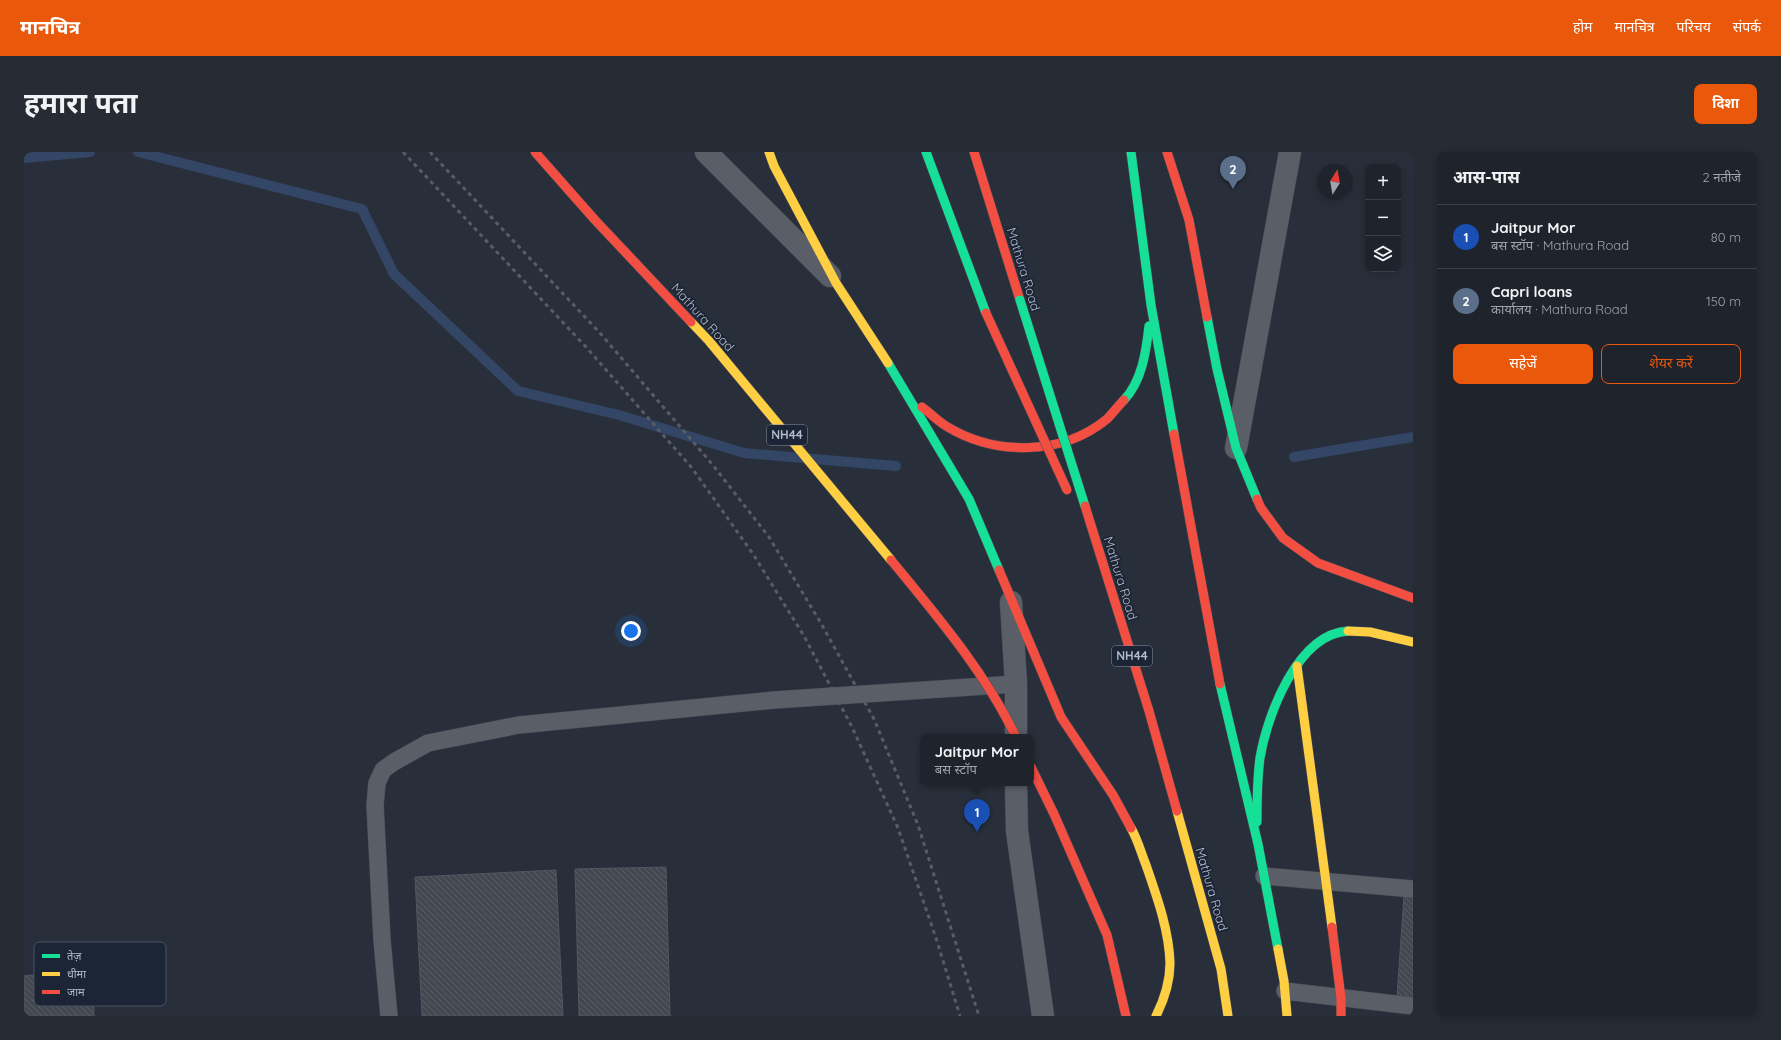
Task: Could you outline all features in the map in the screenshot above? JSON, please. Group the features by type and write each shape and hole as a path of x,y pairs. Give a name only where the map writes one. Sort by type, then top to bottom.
{"main road":[{"name":"Mathura Road","path":"535,152 595,220 709,341 949,630 1005,714 1015,734"},
{"path":"769,152 774,166 836,283 906,391 969,499 1011,595 1061,717 1113,795 1135,834 1158,900 1168,937 1170,964 1165,998 1156,1016"},
{"path":"926,152 986,313 1106,574"},
{"name":"Mathura Road","path":"974,152 1149,711 1219,961 1228,1016"},
{"path":"1131,152 1151,305 1220,684 1258,844 1285,991 1288,1016"},
{"path":"1167,152 1189,220"},
{"path":"1186,182 1189,220 1218,369 1236,448 1261,508 1283,538 1318,563 1413,598"},
{"path":"906,391 931,416 948,428 970,439 1026,450 1054,446 1077,438 1096,427 1114,413 1129,395 1140,371 1148,343 1151,305"},
{"path":"1258,844 1256,804 1259,767 1267,725 1280,693 1297,666 1311,648 1328,636 1344,631 1362,631 1413,642"},
{"path":"1297,666 1341,998 1341,1016"},
{"path":"1034,773 1054,814 1107,935 1126,1016"}],"street":[{"path":"706,152 836,283"},
{"path":"1236,448 1290,152"},
{"path":"1011,595 1016,684 1016,734"},
{"path":"1016,786 1016,831 1043,1016"}],"lane":[{"path":"389,1016 382,940 375,805 377,783 383,770 428,743 527,724 774,700 1016,684"},
{"path":"1264,876 1325,880 1413,889"},
{"path":"1285,991 1413,1006"}],"building":[{"path":"666,867 670,1016 579,1016 575,869"},
{"path":"556,870 563,1016 422,1016 415,877"},
{"path":"1404,895 1413,895 1413,998 1397,997"},
{"path":"34,975 34,1006 94,1006 94,1016 24,1016 24,976"}],"waterway":[{"path":"24,158 90,152"},
{"path":"138,152 362,209 394,274 518,391 619,415 744,453 896,466"},
{"path":"1294,457 1413,437"}],"railway":[{"path":"403,152 586,347 692,468 753,554 804,636 852,727 898,828 936,938 960,1016"},
{"path":"430,152 600,333 712,464 769,537 822,625 874,719 918,825 979,1016"}],"traffic: fast":[{"path":"926,152 986,313"},
{"path":"1131,152 1151,305 1174,434"},
{"path":"1020,300 1085,506"},
{"path":"1207,317 1217,369 1236,448 1257,499"},
{"path":"1124,400 1135,384 1139,375 1145,356 1149,326"},
{"path":"888,363 969,499 999,570"},
{"path":"1257,822 1260,758 1277,700 1300,661 1314,646 1330,636 1348,631"},
{"path":"1220,684 1258,844 1278,949"}],"traffic: slow":[{"path":"769,152 774,166 836,283 888,363"},
{"path":"691,322 709,341 891,560"},
{"path":"1348,631 1370,632 1413,642"},
{"path":"1297,666 1332,927"},
{"path":"1177,811 1221,969 1228,1016"},
{"path":"1131,828 1136,837 1158,901 1165,926 1169,951 1170,970 1168,984 1162,1004 1156,1016"},
{"path":"1278,949 1284,981 1287,1016"}],"traffic: jam":[{"path":"535,152 595,220 691,322"},
{"path":"974,152 1020,300"},
{"path":"1167,152 1189,220 1207,317"},
{"path":"986,313 1067,490"},
{"path":"922,407 940,422 965,436 986,443 1007,447 1028,448 1070,440 1089,431 1107,419 1124,400"},
{"path":"1174,434 1220,684"},
{"path":"1257,499 1261,508 1283,538 1318,563 1413,598"},
{"path":"1085,506 1149,711 1177,811"},
{"path":"891,560 943,623 975,667 1004,713 1014,734"},
{"path":"999,570 1061,717 1113,795 1131,828"},
{"path":"1034,773 1054,814 1107,935 1126,1016"},
{"path":"1332,927 1341,998 1341,1016"}],"place":[{"name":"Capri loans","path":"1233,189"},
{"name":"Jaitpur Mor","path":"977,832"}]}
